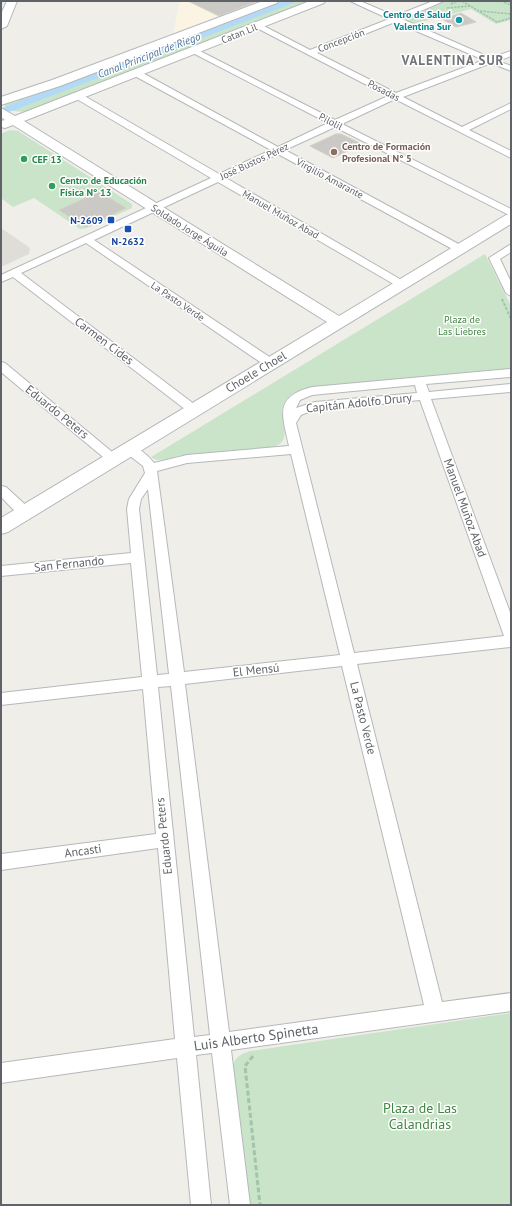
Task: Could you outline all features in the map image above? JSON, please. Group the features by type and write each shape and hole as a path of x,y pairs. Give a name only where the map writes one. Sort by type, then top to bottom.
{"street":[{"path":"1,26 12,1"},
{"path":"1,101 56,83 274,1"},
{"name":"Catan Lil","path":"1,126 320,1"},
{"path":"354,1 511,70"},
{"name":"Concepción","path":"310,53 440,1"},
{"name":"Posadas","path":"257,26 511,155"},
{"name":"Pilolil","path":"193,51 511,213"},
{"name":"José Bustos Pérez","path":"1,279 396,96 511,53"},
{"name":"Virgilio Amarante","path":"136,73 460,248"},
{"name":"Manuel Muñoz Abad","path":"78,96 401,284"},
{"path":"462,130 511,106"},
{"name":"Soldado Jorge Águila","path":"1,112 338,322"},
{"name":"Choele Choel","path":"1,527 511,218"},
{"name":"La Pasto Verde","path":"86,239 270,363"},
{"path":"511,247 494,258 511,293"},
{"name":"Carmen Cides","path":"14,273 194,410"},
{"name":"Eduardo Peters","path":"1,366 113,459"},
{"name":"Capitán Adolfo Drury","path":"290,422 289,413 291,402 294,398 304,393 511,373"},
{"name":"Manuel Muñoz Abad","path":"419,381 511,635"},
{"name":"Capitán Adolfo Drury","path":"290,422 295,413 307,407 511,388"},
{"name":"La Pasto Verde","path":"290,422 435,1013"},
{"path":"129,449 145,460 151,470 219,1042 240,1205"},
{"path":"151,470 187,459 297,449"},
{"name":"Eduardo Peters","path":"151,470 133,504 149,682 201,1205"},
{"path":"1,490 25,512"},
{"name":"San Fernando","path":"1,570 137,557"},
{"name":"El Mensú","path":"1,699 511,641"},
{"name":"Ancasti","path":"1,862 165,840"},
{"name":"Luis Alberto Spinetta","path":"1,1073 511,1002"}],"path":[{"path":"462,1 496,22 511,18"},
{"path":"501,1 511,5"},
{"path":"448,8 470,6"},
{"path":"478,11 511,14"},
{"path":"259,1055 252,1056 245,1066 260,1205"}],"shaded area":[{"path":"180,1 258,1 173,33"},
{"path":"1,228 30,248 29,254 1,267"}],"green space":[{"path":"279,1 314,1 26,112 13,111 5,106 5,103"},
{"path":"447,1 508,1 511,2 511,20 496,24 471,9 414,24 407,20 409,17"},
{"name":"Centro de Educación Física N° 13","path":"10,130 18,131 132,204 132,208 87,228 80,229 34,198 13,207 1,198 1,134"},
{"name":"Plaza de Las Liebres","path":"485,254 511,306 511,370 302,390 290,395 284,402 283,418 285,434 282,441 276,446 189,454 160,460 151,457"},
{"name":"Plaza de Las Calandrias","path":"511,1013 511,1205 248,1205 232,1068 234,1062 240,1055 250,1051"}],"building":[{"path":"188,1 255,1 255,2 219,16"},
{"name":"Centro de Salud Valentina Sur","path":"461,13 476,22 456,27 442,19"},
{"name":"Centro de Formación Profesional N° 5","path":"336,134 341,134 362,144 333,158 310,146"},
{"path":"99,192 126,208 85,227 59,210"}],"waterway":[{"name":"Canal Principal de Riego","path":"8,109 290,1"}],"place":[{"name":"Centro de Salud Valentina Sur","path":"459,20"},
{"name":"Centro de Formación Profesional N° 5","path":"334,152"},
{"name":"CEF 13","path":"24,159"},
{"name":"Centro de Educación Física N° 13","path":"52,186"},
{"name":"N-2609","path":"111,220"},
{"name":"N-2632","path":"128,229"}],"district":[{"name":"VALENTINA SUR","path":"453,60"}]}
